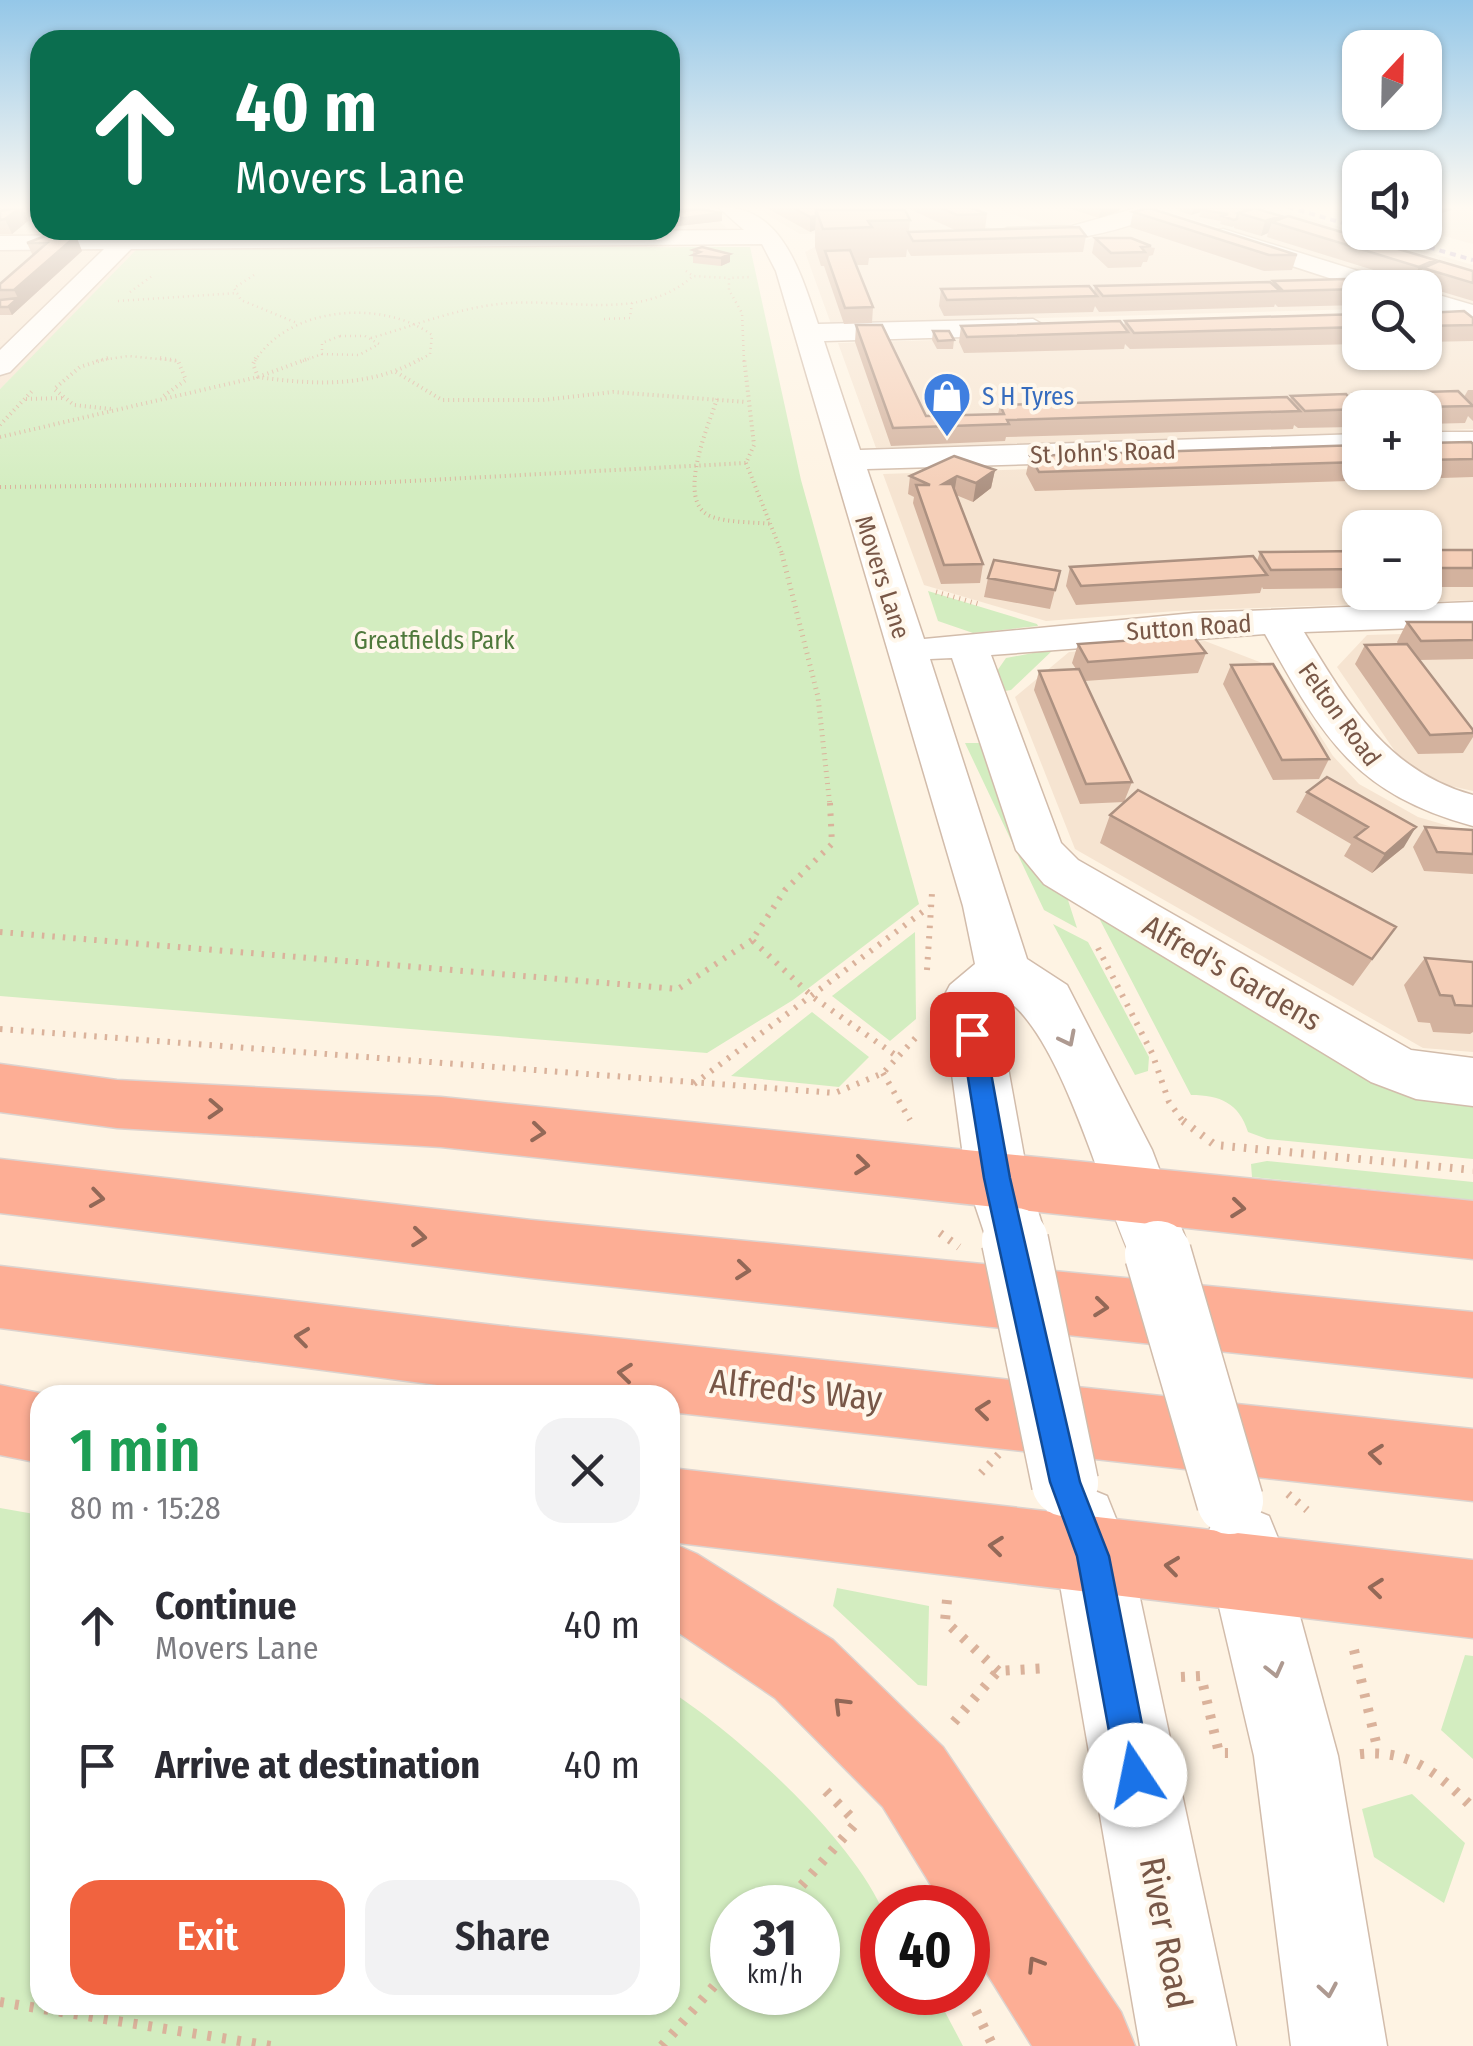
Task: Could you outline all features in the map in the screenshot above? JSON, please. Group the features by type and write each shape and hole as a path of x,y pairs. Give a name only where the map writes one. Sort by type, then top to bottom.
{"highway":[{"path":"0,1088 117,1104 442,1122 997,1178 1150,1226 1473,1230"},
{"path":"0,1186 512,1247 1473,1345"},
{"name":"Alfred's Way","path":"0,1296 502,1360 1473,1464"},
{"path":"0,1420 30,1425"},
{"path":"680,1505 1079,1520 1241,1538 1473,1599"},
{"path":"680,1588 804,1669 913,1777 1087,2046"}],"street":[{"path":"0,366 66,302"},
{"name":"Movers Lane","path":"798,302 988,906 1003,970"},
{"path":"1442,304 1473,314"},
{"path":"1442,315 1473,314"},
{"path":"0,326 42,326"},
{"path":"806,333 1066,326"},
{"path":"948,329 963,358"},
{"path":"1442,442 1473,441"},
{"name":"St John's Road","path":"846,460 1342,445"},
{"name":"Sutton Road","path":"906,650 1277,620 1473,614"},
{"name":"Felton Road","path":"1277,620 1367,758 1417,796 1473,811"},
{"name":"Alfred's Gardens","path":"968,646 1040,850 1061,872 1391,1066 1416,1076 1473,1082"},
{"path":"997,1178 969,1000 1003,970 1048,1000 1150,1226 1241,1538 1296,1756 1339,2046"},
{"name":"River Road","path":"997,1178 1079,1520 1188,2046"}],"path":[{"path":"247,302 298,323"},
{"path":"322,354 322,344 340,336 371,338 501,303 638,302"},
{"path":"0,932 678,990 752,940 785,890 832,844 830,773 807,645 773,524 746,463 754,445 746,402 742,314 735,302"},
{"path":"604,318 630,318 632,304"},
{"path":"349,313 409,318 432,335 430,354 396,372 332,384 258,377 253,364 266,339 298,323 349,313"},
{"path":"0,437 258,377 322,354 359,355 379,344 371,338"},
{"path":"120,410 74,405 54,389 65,376 99,360 136,354 178,360 186,380 157,401"},
{"path":"396,372 442,400 542,400 614,392 746,402"},
{"path":"0,426 38,385"},
{"path":"25,399 66,398"},
{"path":"716,399 694,467 698,506 709,516 773,524"},
{"path":"0,487 187,489 746,463"},
{"path":"927,977 929,907 934,880"},
{"path":"694,1084 929,907"},
{"path":"1091,934 1152,1053 1169,1102 1186,1125 1215,1144 1473,1170"},
{"path":"752,940 813,996 898,1057"},
{"path":"0,1029 835,1093 883,1073 924,1031"},
{"path":"883,1073 910,1114"},
{"path":"948,1592 946,1621 998,1672"},
{"path":"1353,1644 1378,1751"},
{"path":"941,1737 998,1672 1064,1667"},
{"path":"1168,1677 1201,1676 1219,1752 1238,1752"},
{"path":"1350,1756 1378,1751 1420,1758 1473,1808"},
{"path":"812,1776 826,1790"},
{"path":"802,1885 856,1822"},
{"path":"662,2046 710,1990"},
{"path":"0,2002 30,2007"},
{"path":"80,2015 270,2046"},
{"path":"977,2015 993,2046"}],"shaded area":[{"path":"0,302 87,302 0,389"},
{"path":"823,302 1342,302 1342,310 831,324"},
{"path":"1473,324 1473,429 1442,430 1442,390 1342,390 1342,434 876,448 838,343 1342,328 1342,370 1442,370 1442,325"},
{"path":"1473,455 1473,600 1442,601 1442,510 1342,510 1342,605 1046,621 924,585 883,474 1342,459 1342,490 1442,490 1442,466"},
{"path":"1473,632 1473,791 1446,785 1401,760 1337,667 1367,635"},
{"path":"1205,641 1278,669 1333,756 1359,784 1418,817 1473,833 1473,1052 1423,1048 1075,849 1015,697 1069,652"}],"green space":[{"name":"Greatfields Park","path":"85,302 762,302 801,480 919,904 793,1000 707,1053 0,996 0,389"},
{"path":"928,591 1038,626 973,633 938,621"},
{"path":"1054,649 1011,690 1005,691 997,671 1006,658"},
{"path":"965,743 985,743 1066,894 1077,928 1044,910"},
{"path":"1102,913 1473,1103 1473,1159 1267,1139 1248,1132 1239,1114 1227,1103 1191,1095 1100,920"},
{"path":"1053,924 1088,942 1149,1057 1148,1071 1135,1075"},
{"path":"915,932 916,1019 890,1041 832,996"},
{"path":"812,1012 869,1057 839,1087 731,1076"},
{"path":"1267,1161 1473,1182 1473,1200 1252,1177 1251,1164"},
{"path":"0,1508 30,1513 30,2015 680,2015 680,1698 726,1732 788,1788 843,1849 868,1885 860,1885 860,2015 947,2015 963,2046 0,2046"},
{"path":"837,1588 929,1606 927,1686 918,1685 833,1606"},
{"path":"1465,1655 1473,1656 1473,1759 1441,1730"},
{"path":"1412,1794 1465,1843 1444,1903 1374,1857 1362,1809"}],"building":[{"path":"843,302 871,302 873,307 845,308"},
{"path":"1464,311 1473,318 1473,325 1442,326 1442,312"},
{"path":"1342,315 1342,327 1134,333 1125,321"},
{"path":"1120,321 1128,332 967,337 961,326"},
{"path":"856,325 882,325 926,416 1004,414 1000,405 1287,397 1300,411 1007,420 1009,424 893,428"},
{"path":"933,331 949,331 954,340 938,341"},
{"path":"1442,391 1458,391 1473,406 1442,407"},
{"path":"1342,394 1342,410 1305,411 1291,396"},
{"path":"1471,442 1473,459 1442,460 1442,443"},
{"path":"1342,446 1342,463 1039,472 1030,456"},
{"path":"954,456 995,470 976,483 957,476 943,484 952,484 983,564 944,565 916,485 930,485 910,476"},
{"path":"1442,550 1473,550 1473,568 1442,568"},
{"path":"1342,551 1342,569 1271,570 1260,552"},
{"path":"1253,556 1267,575 1081,586 1070,567"},
{"path":"994,560 1060,571 1055,590 988,578"},
{"path":"1407,622 1473,622 1473,640 1421,641"},
{"path":"1193,636 1206,653 1088,662 1078,644"},
{"path":"1407,644 1473,733 1430,735 1365,645"},
{"path":"1273,664 1329,759 1282,760 1231,665"},
{"path":"1079,669 1132,782 1086,784 1039,671"},
{"path":"1327,777 1416,827 1385,854 1355,837 1368,827 1307,792"},
{"path":"1138,790 1396,927 1372,959 1110,815"},
{"path":"1425,827 1473,830 1473,854 1437,852"},
{"path":"1425,958 1473,962 1473,1006 1455,1005 1452,996 1440,995"}],"place":[{"name":"S H Tyres","path":"947,438"}],"route":[{"path":"972,1034 997,1178 1065,1482 1093,1556 1135,1775"}]}
